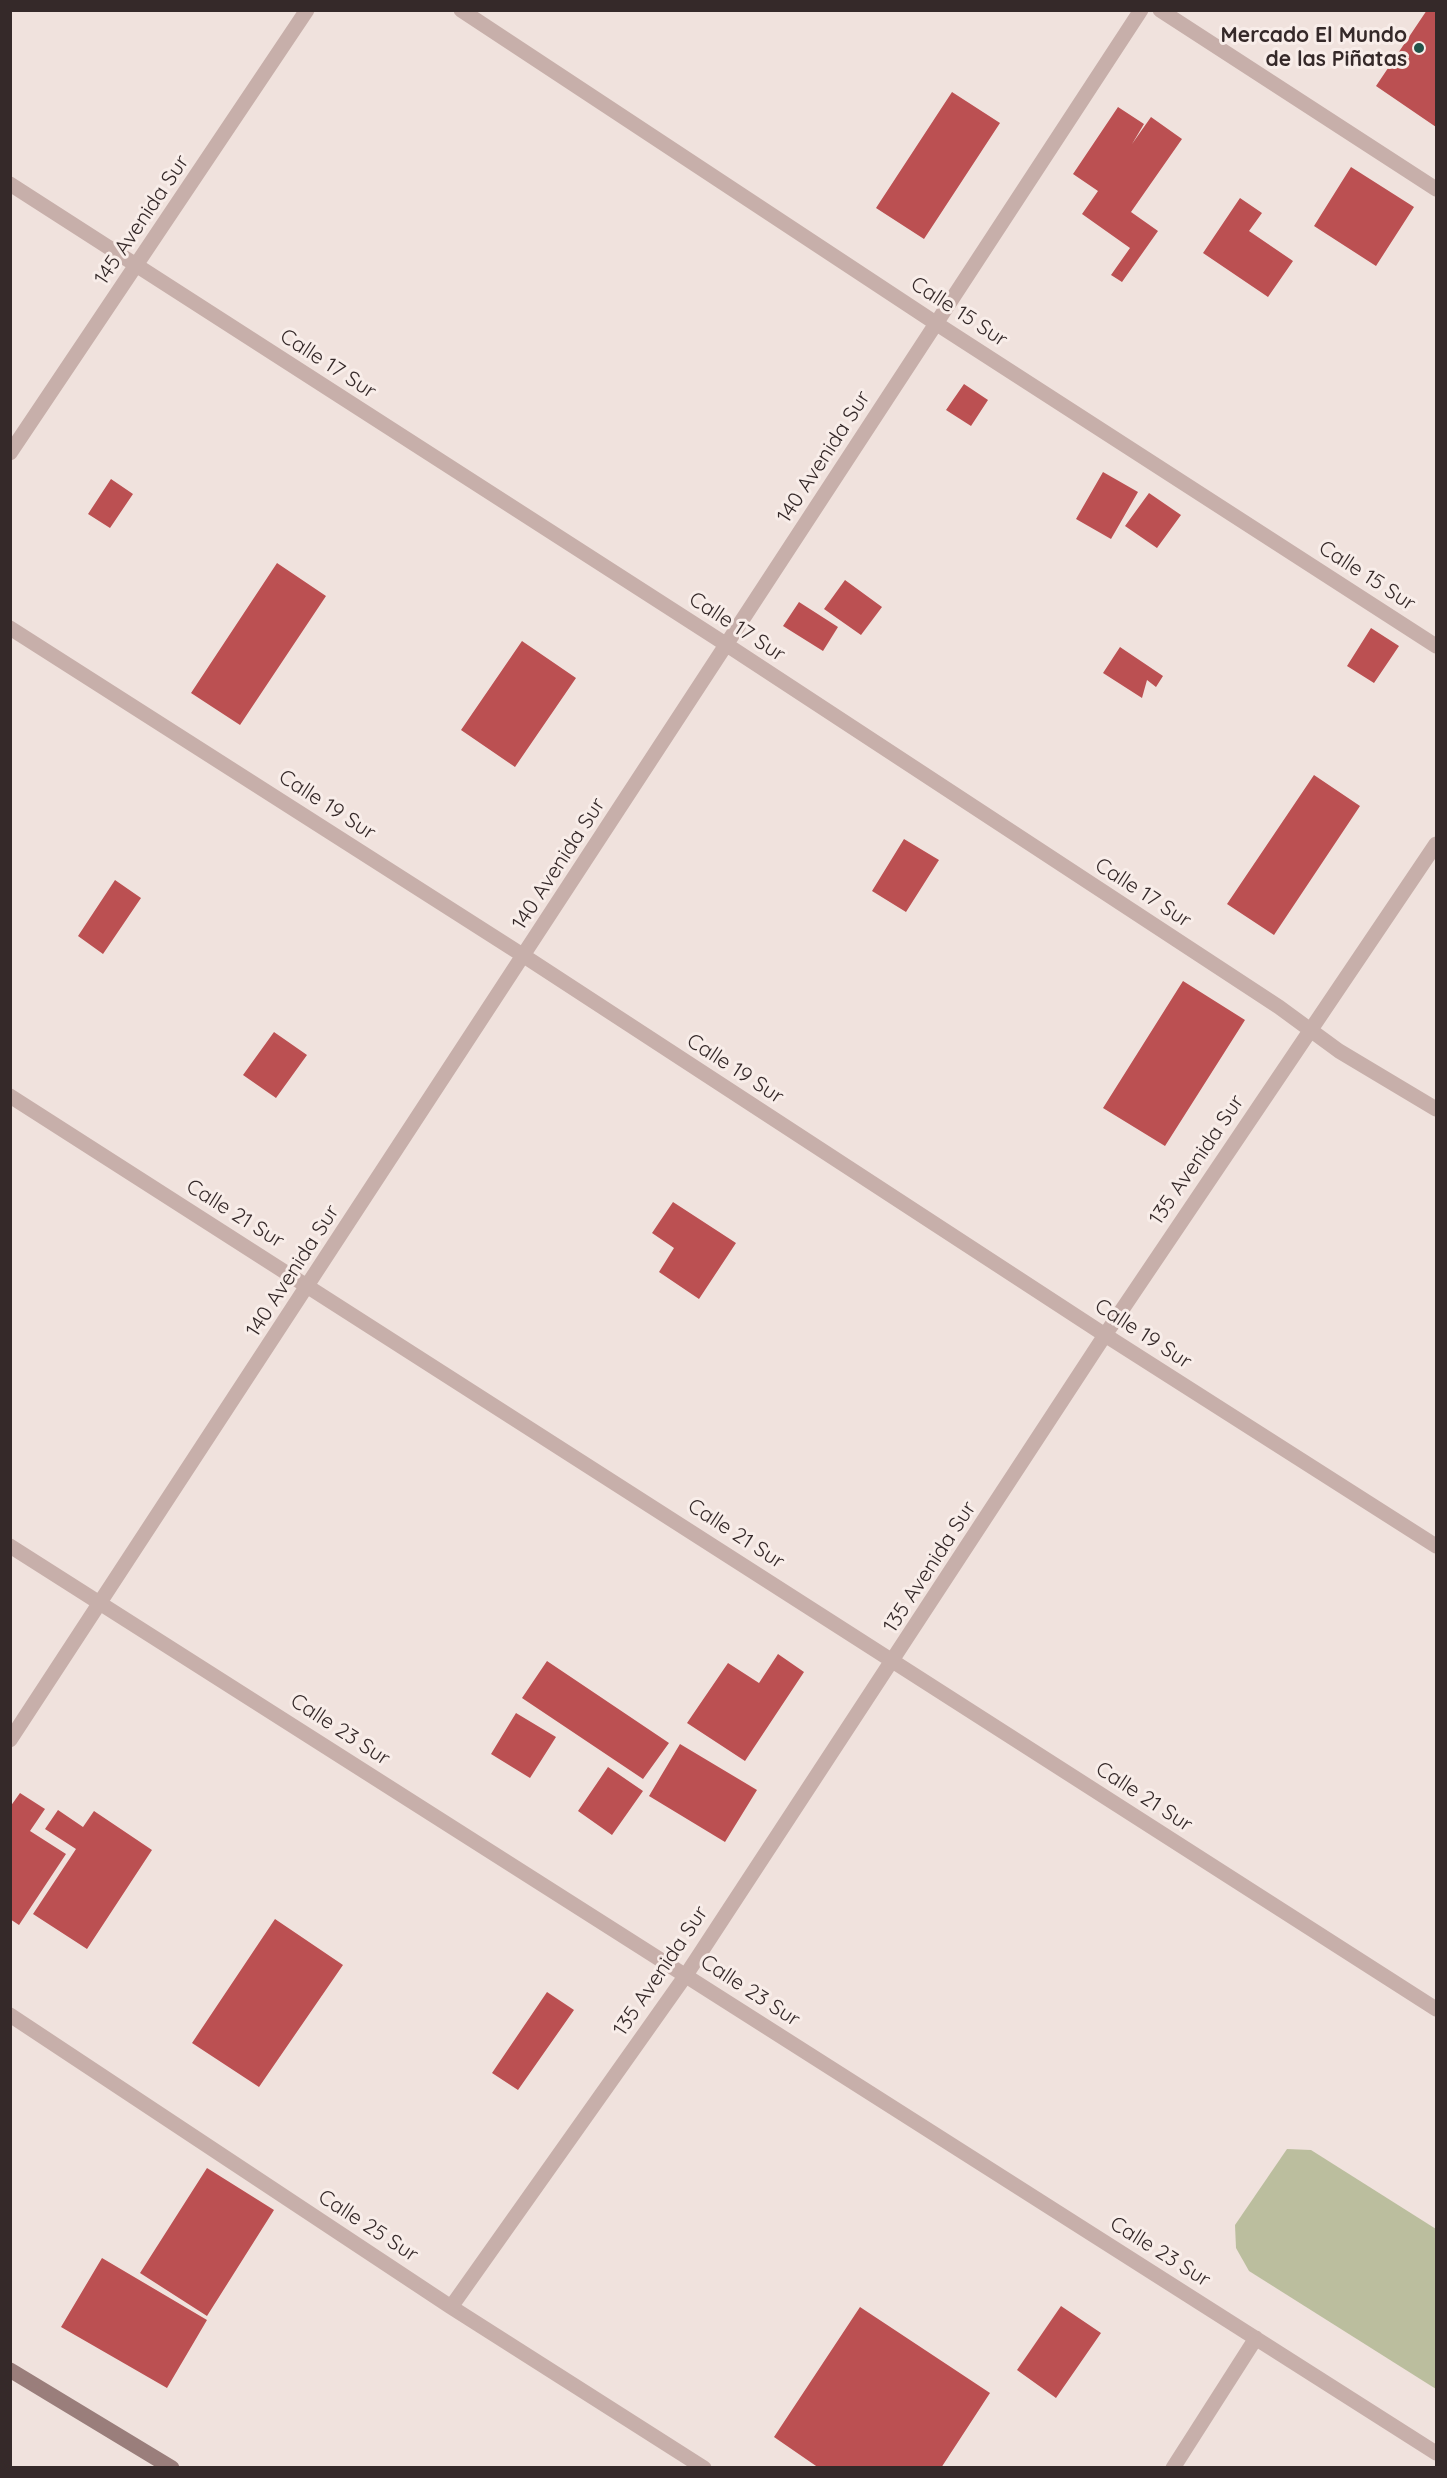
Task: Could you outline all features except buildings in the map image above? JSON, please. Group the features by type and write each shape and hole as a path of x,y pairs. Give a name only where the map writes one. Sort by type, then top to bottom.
{"main road":[{"path":"10,2370 172,2468"}],"street":[{"name":"145 Avenida Sur","path":"10,453 308,10"},
{"name":"Calle 15 Sur","path":"461,10 937,324 1437,646"},
{"name":"140 Avenida Sur","path":"10,1740 98,1603 309,1286 1141,10"},
{"path":"1160,10 1437,189"},
{"name":"Calle 17 Sur","path":"10,184 727,645 1311,1028 1339,1051 1437,1109"},
{"name":"Calle 19 Sur","path":"10,628 524,956 1106,1335 1437,1546"},
{"name":"135 Avenida Sur","path":"451,2307 686,1975 1106,1335 1437,844"},
{"name":"Calle 21 Sur","path":"10,1096 1437,2009"},
{"name":"Calle 23 Sur","path":"10,1546 1437,2453"},
{"name":"Calle 25 Sur","path":"10,2015 451,2307 704,2468"},
{"path":"1173,2468 1256,2338"}],"green space":[{"path":"1287,2149 1311,2150 1436,2229 1436,2389 1249,2271 1236,2248 1235,2225"}],"place":[{"name":"Mercado El Mundo de las Piñatas","path":"1419,48"}]}
